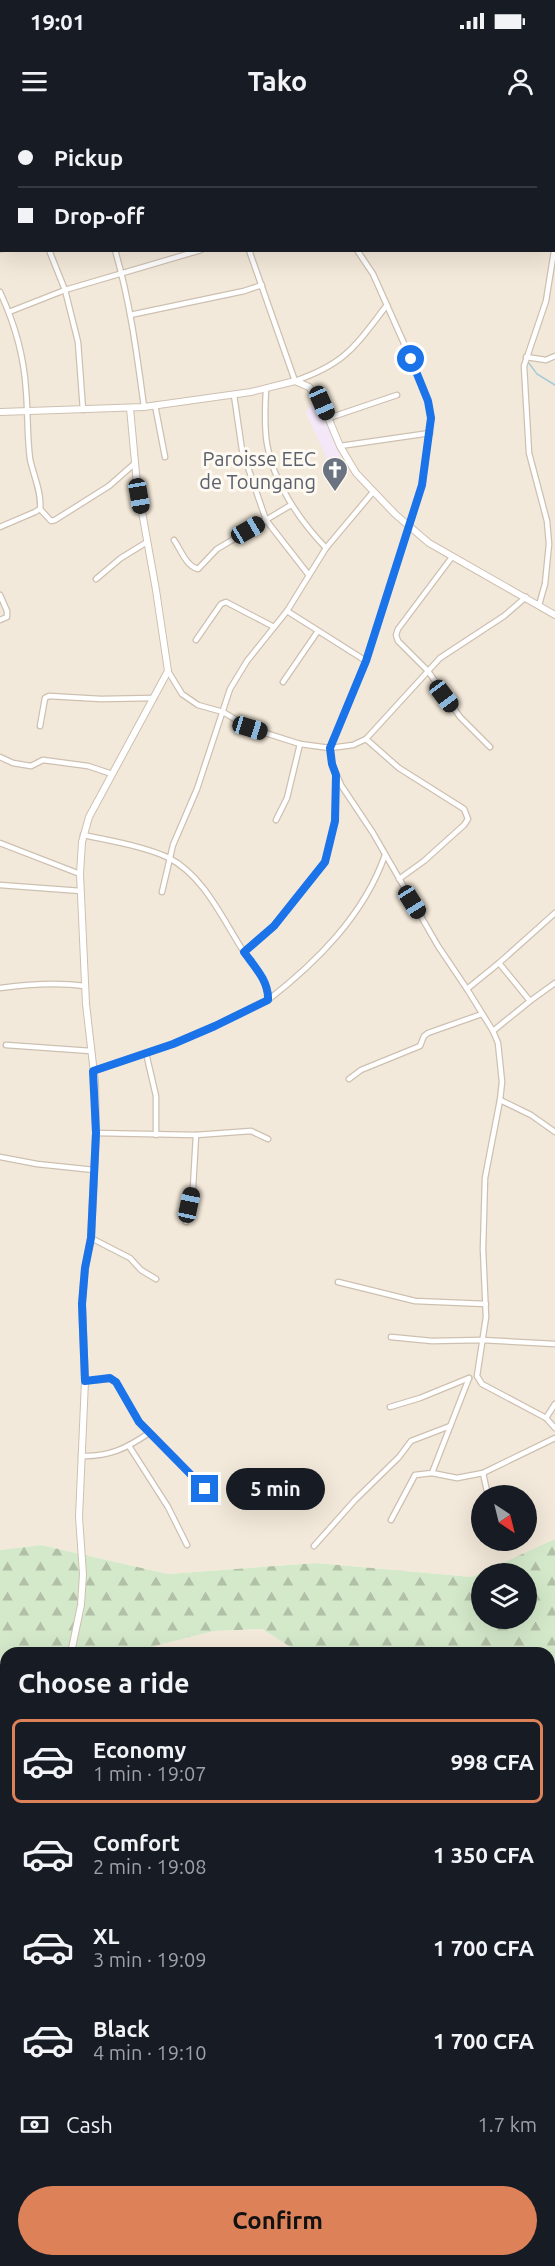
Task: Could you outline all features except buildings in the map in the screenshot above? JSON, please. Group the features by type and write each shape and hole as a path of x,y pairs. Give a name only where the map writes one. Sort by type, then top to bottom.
{"street":[{"path":"50,252 65,290 81,358 84,410"},
{"path":"116,252 130,315 144,407"},
{"path":"9,312 65,290 194,252"},
{"path":"250,252 296,381 309,387 322,403 340,446 356,473 409,527 429,543 555,615"},
{"path":"358,252 373,274 387,305 428,401 431,418 422,485 366,661 330,748 332,764 336,775 438,946 483,1014 498,1043 501,1060 500,1100 485,1178 483,1249 486,1304 477,1376 482,1384 546,1418 555,1428"},
{"path":"539,605 552,561 547,521 529,453 524,366 546,301 553,252"},
{"path":"130,315 244,291 262,285"},
{"path":"0,292 9,312 24,372 31,461 40,509 47,518 51,521 55,520 109,486 134,464"},
{"path":"0,412 144,407 234,395 296,381 320,372 352,350 387,305"},
{"path":"526,357 546,360 555,356"},
{"path":"266,389 267,446 291,505 302,522 326,548"},
{"path":"234,395 242,450 266,520 308,574"},
{"path":"329,418 397,395"},
{"path":"155,405 165,457"},
{"path":"72,1647 82,1594 79,1517 85,1381 82,1304 85,1268 91,1238 96,1133 85,986 80,874 84,835 89,817 168,671 134,464 130,408"},
{"path":"340,446 430,433"},
{"path":"162,892 172,845 197,789 230,689 247,661 287,611 326,548 373,492"},
{"path":"174,540 188,562 193,568 198,569 218,549 291,505"},
{"path":"0,517 2,526 40,509"},
{"path":"96,579 121,558 147,542"},
{"path":"452,557 398,629 396,635 398,641 428,670 460,717 490,747"},
{"path":"0,595 7,611 7,617 0,620"},
{"path":"168,671 182,694 198,705 223,712 250,728 300,744 330,748 353,745 366,738 441,658 504,616 526,597"},
{"path":"196,640 221,604 226,602 274,627"},
{"path":"287,611 366,661"},
{"path":"283,682 318,631"},
{"path":"40,726 45,698 49,696 101,699 155,698"},
{"path":"366,738 399,768 467,813 468,819 464,825 424,861 399,879"},
{"path":"276,820 290,787 300,744"},
{"path":"0,757 31,766 43,760 88,766 112,774"},
{"path":"244,952 274,926 325,862 335,821 336,775"},
{"path":"84,835 169,858 191,875 201,886 261,975 269,992 268,1000"},
{"path":"0,843 80,874"},
{"path":"93,1071 215,1026 268,1000 310,965 333,940 369,892 385,855"},
{"path":"0,885 81,891"},
{"path":"467,989 555,913"},
{"path":"499,963 530,1001"},
{"path":"493,1031 555,983"},
{"path":"0,988 57,984 85,986"},
{"path":"349,1079 361,1070 420,1046 424,1036 428,1033 483,1014"},
{"path":"6,1045 91,1052"},
{"path":"146,1053 156,1096 156,1135"},
{"path":"500,1100 555,1132"},
{"path":"96,1133 196,1135 251,1131 268,1139"},
{"path":"186,1222 193,1188 196,1135"},
{"path":"0,1157 37,1164 94,1170"},
{"path":"91,1238 130,1257 141,1270 156,1279"},
{"path":"338,1282 415,1301 486,1304"},
{"path":"391,1337 432,1341 482,1340 555,1344"},
{"path":"390,1407 477,1376"},
{"path":"432,1473 469,1378"},
{"path":"85,1381 114,1380 139,1422 205,1489"},
{"path":"546,1418 555,1404"},
{"path":"314,1546 411,1442 450,1426"},
{"path":"81,1456 107,1455 129,1446 149,1433"},
{"path":"391,1520 415,1475 432,1473 457,1478 483,1473 555,1438"},
{"path":"129,1446 168,1507 187,1545"},
{"path":"483,1473 486,1485"}],"shaded area":[{"path":"0,252 555,252 555,1539 537,1547 537,1485 471,1485 471,1551 529,1551 503,1563 471,1563 471,1577 316,1563 168,1574 41,1545 0,1550"},
{"path":"311,404 319,407 346,468 334,474 306,413"},
{"path":"262,1629 290,1647 154,1647 214,1631"}],"green space":[{"path":"555,1539 555,1647 290,1647 262,1629 214,1631 154,1647 0,1647 0,1550 41,1545 168,1574 316,1563 471,1577 471,1629 537,1629 537,1563 503,1563 529,1551 537,1551 537,1547"}],"waterway":[{"path":"528,362 537,374 555,385"}],"place":[{"name":"Paroisse EEC de Toungang","path":"335,493"}],"route":[{"path":"205,1489 139,1422 114,1380 110,1378 85,1381 82,1304 85,1268 91,1238 96,1133 93,1071 173,1044 268,1000 269,992 261,975 244,952 274,926 325,862 335,821 336,775 330,748 366,661 422,485 431,418 428,401 411,359"}]}
